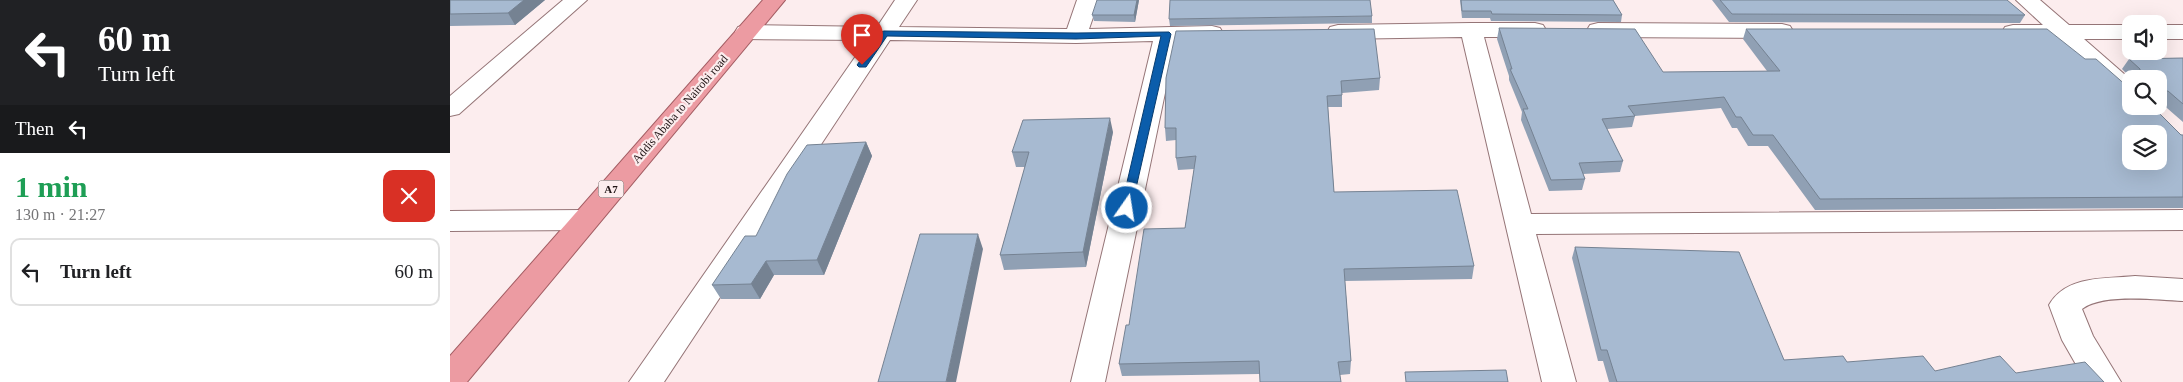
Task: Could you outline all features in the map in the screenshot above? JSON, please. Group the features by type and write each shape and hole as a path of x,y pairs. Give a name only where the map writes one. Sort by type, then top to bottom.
{"highway":[{"name":"Addis Ababa to Nairobi road","path":"450,379 774,0"}],"street":[{"path":"450,109 576,0"},
{"path":"646,382 906,0"},
{"path":"1076,36 1088,0"},
{"path":"2027,0 2122,84"},
{"path":"1471,30 1559,382"},
{"path":"1314,32 1471,30 1807,31"},
{"path":"746,32 1076,36 1235,33"},
{"path":"1995,32 2122,32"},
{"path":"2167,32 2183,32"},
{"path":"1088,382 1166,34"},
{"path":"450,221 585,220"},
{"path":"1520,224 2183,220"},
{"path":"2104,382 2078,340 2065,305 2083,292 2135,287 2183,290"}],"building":[{"path":"450,0 524,0 508,13 450,14"},
{"path":"1097,0 1137,0 1134,15 1092,15"},
{"path":"1170,0 1370,0 1372,16 1169,19"},
{"path":"1461,0 1613,0 1622,15 1492,14 1491,11 1462,11"},
{"path":"1720,0 2007,0 2025,15 1732,14"},
{"path":"1499,28 1635,29 1663,72 1780,71 1746,29 2047,29 2085,59 2096,59 2122,82 2122,115 2161,115 2183,135 2183,197 1820,199 1773,135 1753,135 1741,117 1736,117 1724,97 1628,106 1635,116 1602,119 1623,161 1579,163 1585,179 1551,180 1523,109 1528,109 1510,69 1512,69"},
{"path":"1374,29 1380,78 1341,81 1342,95 1327,96 1334,192 1457,190 1474,266 1344,269 1351,361 1338,362 1341,382 1260,382 1259,361 1119,364 1126,325 1129,325 1144,229 1185,228 1196,156 1176,158 1176,128 1165,128 1166,78 1176,31"},
{"path":"2167,58 2183,58 2183,104 2167,91 2167,70 2140,70 2130,60 2167,60"},
{"path":"1110,118 1083,252 1000,255 1029,152 1012,152 1023,120"},
{"path":"866,142 817,260 766,261 751,284 712,285 745,236 756,236 787,174 807,145"},
{"path":"920,234 978,234 946,382 878,382"},
{"path":"1575,247 1739,252 1784,360 1843,356 1847,362 1923,356 1935,371 2000,356 2016,373 2085,362 2104,382 1617,382 1607,350 1601,350"},
{"path":"1506,370 1508,382 1406,382 1405,372"}],"route":[{"path":"862,65 884,34 1076,36 1166,34 1127,208"}]}
